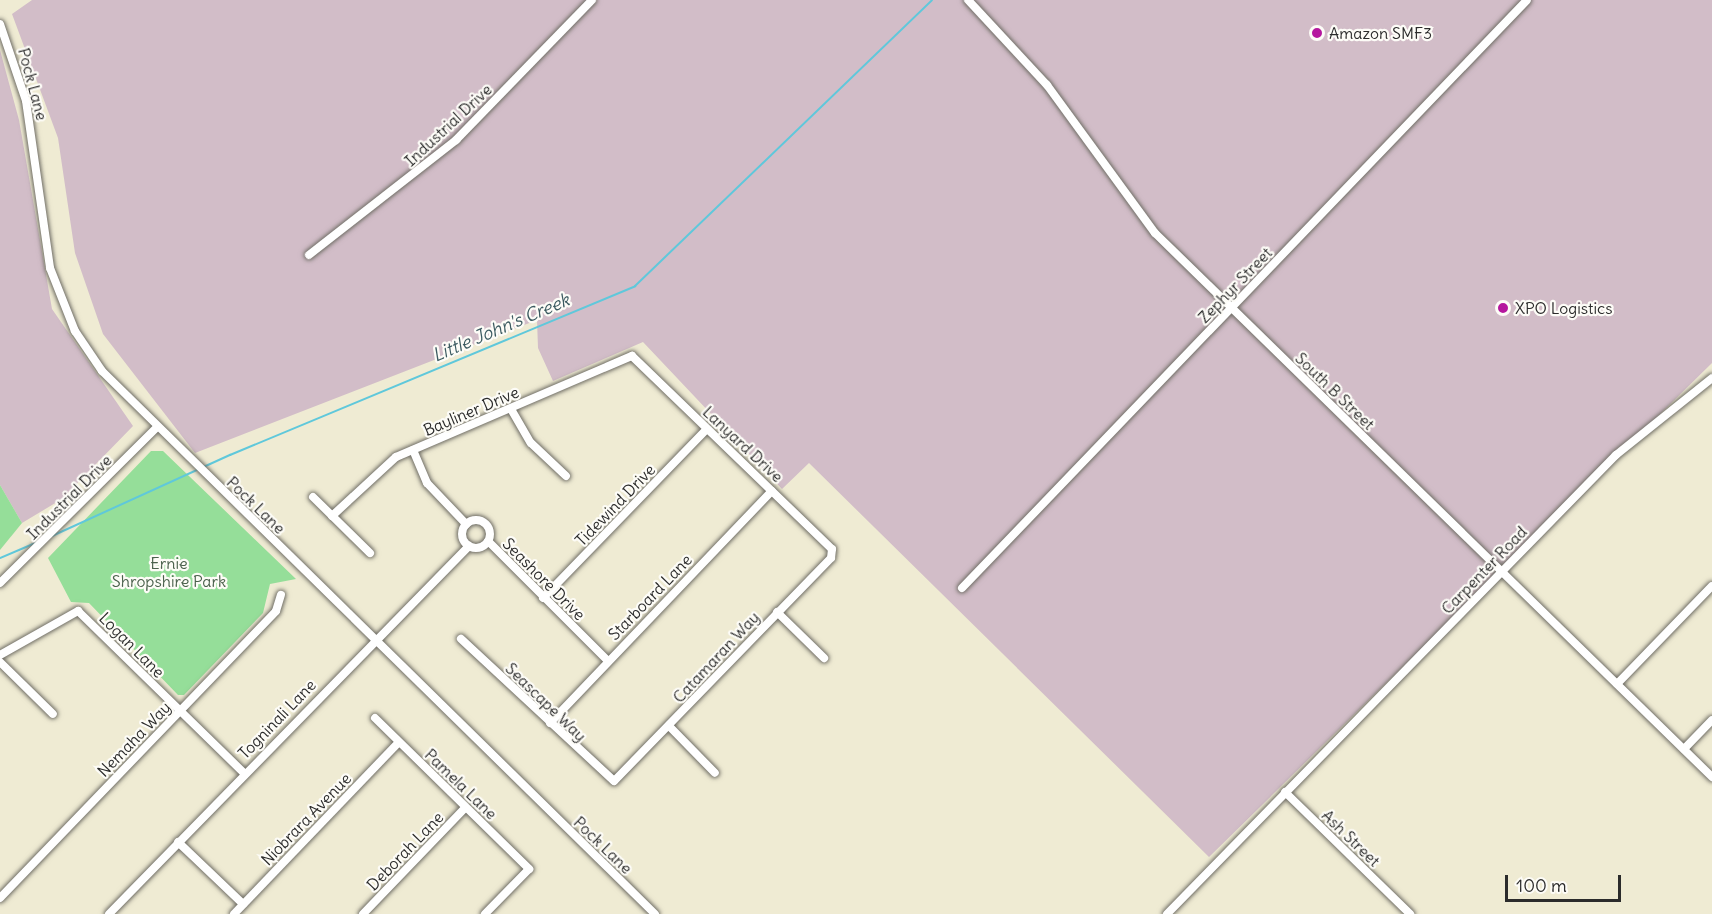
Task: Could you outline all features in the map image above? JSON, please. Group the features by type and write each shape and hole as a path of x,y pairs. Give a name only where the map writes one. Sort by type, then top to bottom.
{"street":[{"name":"Industrial Drive","path":"309,255 456,141 591,0"},
{"name":"South B Street","path":"968,0 1047,85 1148,225 1712,777"},
{"name":"Zephyr Street","path":"962,588 1527,0"},
{"name":"Pock Lane","path":"0,24 26,101 40,224 58,292 102,371 156,428 655,914"},
{"name":"Bayliner Drive","path":"332,516 389,462 637,358"},
{"name":"Lanyard Drive","path":"637,358 706,430 832,549"},
{"name":"Carpenter Road","path":"1285,792 1627,444 1712,378"},
{"path":"512,409 531,443 566,476"},
{"name":"Industrial Drive","path":"0,583 24,562 156,428"},
{"name":"Tidewind Drive","path":"543,598 706,430"},
{"name":"Seashore Drive","path":"413,450 427,483 466,524 483,521 488,541 608,660"},
{"name":"Starboard Lane","path":"550,723 772,491"},
{"path":"313,497 370,553"},
{"path":"466,524 462,532 469,546"},
{"name":"Seashore Drive","path":"469,546 488,541"},
{"name":"Togninali Lane","path":"109,914 373,639 469,546"},
{"name":"Catamaran Way","path":"614,781 670,727 777,612 831,558 832,549"},
{"path":"1617,684 1712,586"},
{"name":"Nemaha Way","path":"0,898 276,611 281,595"},
{"name":"Logan Lane","path":"0,655 78,610 244,773"},
{"path":"777,612 824,658"},
{"name":"Seascape Way","path":"461,639 614,781"},
{"path":"0,662 53,714"},
{"name":"Pamela Lane","path":"375,718 529,869 485,914"},
{"path":"1684,749 1712,720"},
{"path":"670,727 715,773"},
{"name":"Niobrara Avenue","path":"234,914 398,743"},
{"path":"1167,914 1285,792"},
{"name":"Ash Street","path":"1285,792 1410,914"},
{"name":"Deborah Lane","path":"363,914 465,808"},
{"path":"178,842 243,904"}],"shaded area":[{"path":"32,0 1712,0 1712,363 1209,857 809,463 782,489 643,342 553,381 538,348 537,320 195,453 103,334 75,253 58,138 12,14"},
{"path":"0,50 19,120 52,309 133,426 62,499 22,523 0,485"}],"green space":[{"name":"Ernie Shropshire Park","path":"151,451 163,451 296,579 270,584 263,613 184,695 178,695 89,603 71,602 48,558"},
{"path":"0,485 22,523 0,550"}],"waterway":[{"name":"Little John's Creek","path":"52,536 230,455 635,286 932,0"},
{"name":"Little John's Creek","path":"0,558 36,543"}],"place":[{"name":"Amazon SMF3","path":"1317,33"},
{"name":"XPO Logistics","path":"1503,308"}]}
